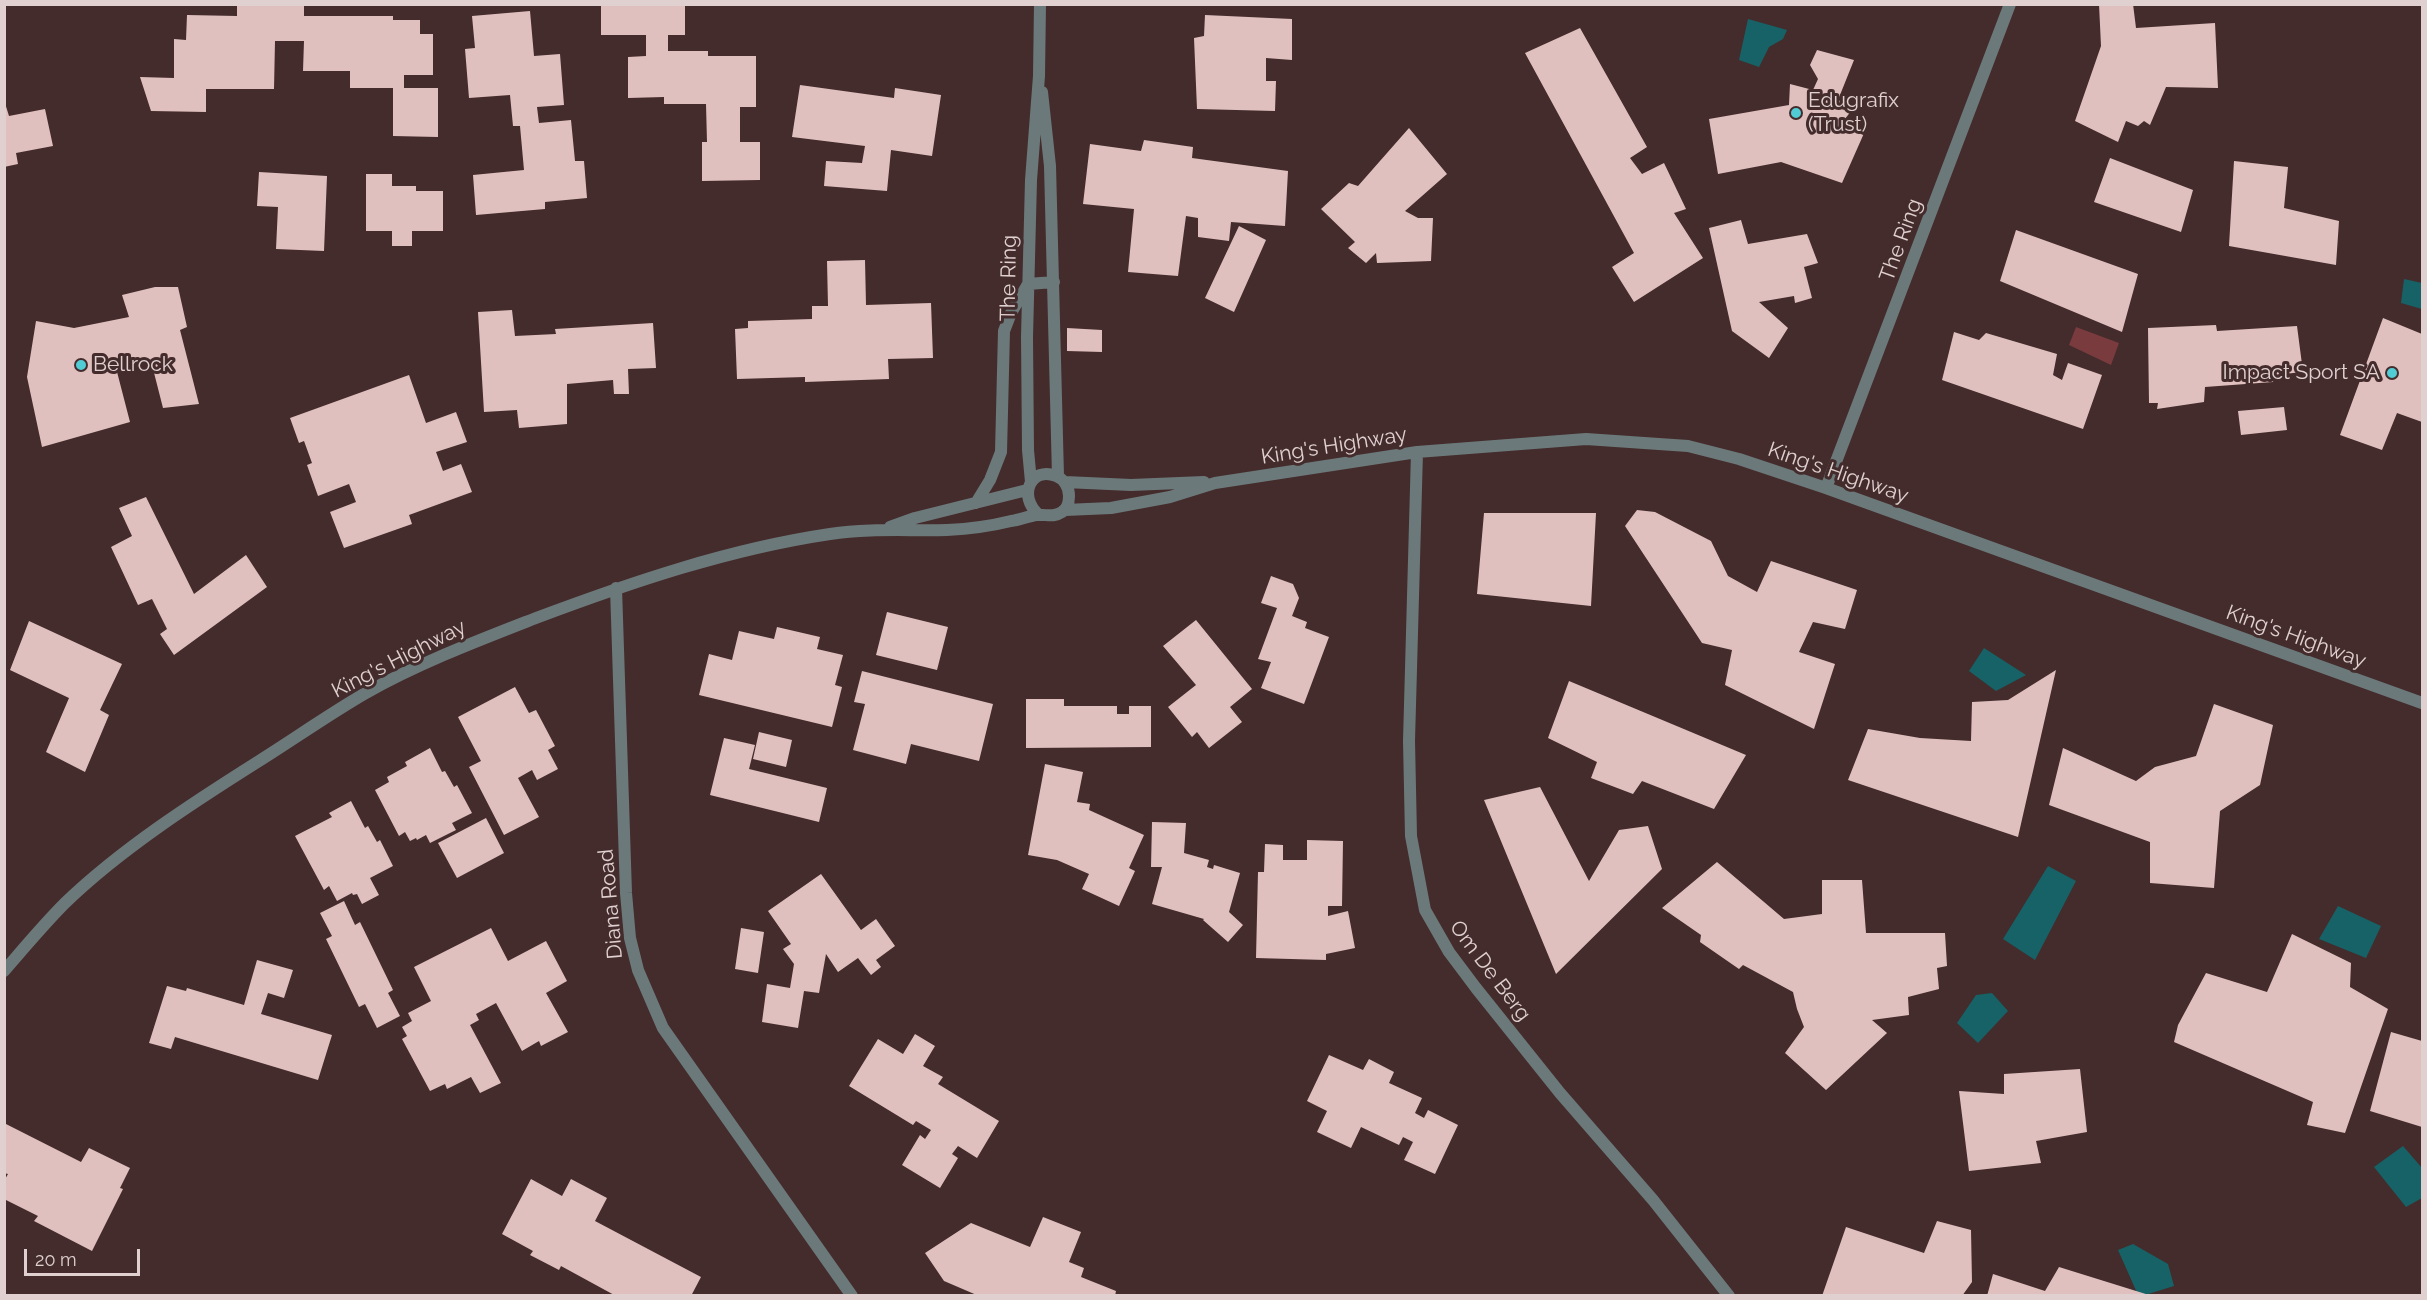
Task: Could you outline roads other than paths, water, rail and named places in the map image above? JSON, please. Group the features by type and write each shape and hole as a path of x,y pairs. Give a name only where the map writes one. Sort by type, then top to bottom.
{"street":[{"name":"The Ring","path":"1029,486 1028,284 1031,169 1039,76 1040,4"},
{"name":"The Ring","path":"1826,488 2010,4"},
{"name":"The Ring","path":"1039,76 1050,166 1062,479"},
{"path":"976,503 990,480 1001,452 1004,331 1011,313 1028,284 1054,282"},
{"name":"King's Highway","path":"1065,510 1088,511 1118,507 1170,497 1215,483 1417,452 1552,440 1625,440 1688,446 1739,459 1826,488 2422,703"},
{"name":"Om De Berg","path":"1417,452 1409,741 1410,800 1413,847 1425,910 1449,952 1476,988 1560,1093 1653,1200 1729,1296"},
{"path":"1049,474 1062,479 1069,490 1069,500 1065,510 1048,517 1039,515 1031,508 1027,500 1029,486 1039,476 1049,474"},
{"name":"King's Highway","path":"1062,479 1131,486 1215,483"},
{"name":"King's Highway","path":"886,529 915,518 976,503 1029,486"},
{"name":"King's Highway","path":"4,971 65,904 109,865 218,787 363,695 457,648 616,588 718,557 832,534 886,529 954,529 1039,515"},
{"name":"Diana Road","path":"616,588 626,894 630,938 644,989 663,1028 852,1296"}],"water":[{"path":"1748,19 1787,30 1783,39 1769,47 1759,67 1739,60"},
{"path":"2404,279 2422,283 2422,309 2401,303"},
{"path":"1984,648 2026,675 1996,691 1969,671"},
{"path":"2048,866 2076,881 2035,960 2003,939"},
{"path":"2338,906 2381,926 2366,958 2319,939"},
{"path":"1992,993 2008,1011 1978,1043 1957,1023 1976,995"},
{"path":"2403,1146 2422,1168 2422,1198 2406,1207 2374,1167"},
{"path":"2133,1244 2168,1264 2174,1286 2138,1295 2118,1250"}],"place":[{"name":"Edugrafix (Trust)","path":"1796,113"},
{"name":"Bellrock","path":"81,365"},
{"name":"Impact Sport SA","path":"2392,373"}]}
